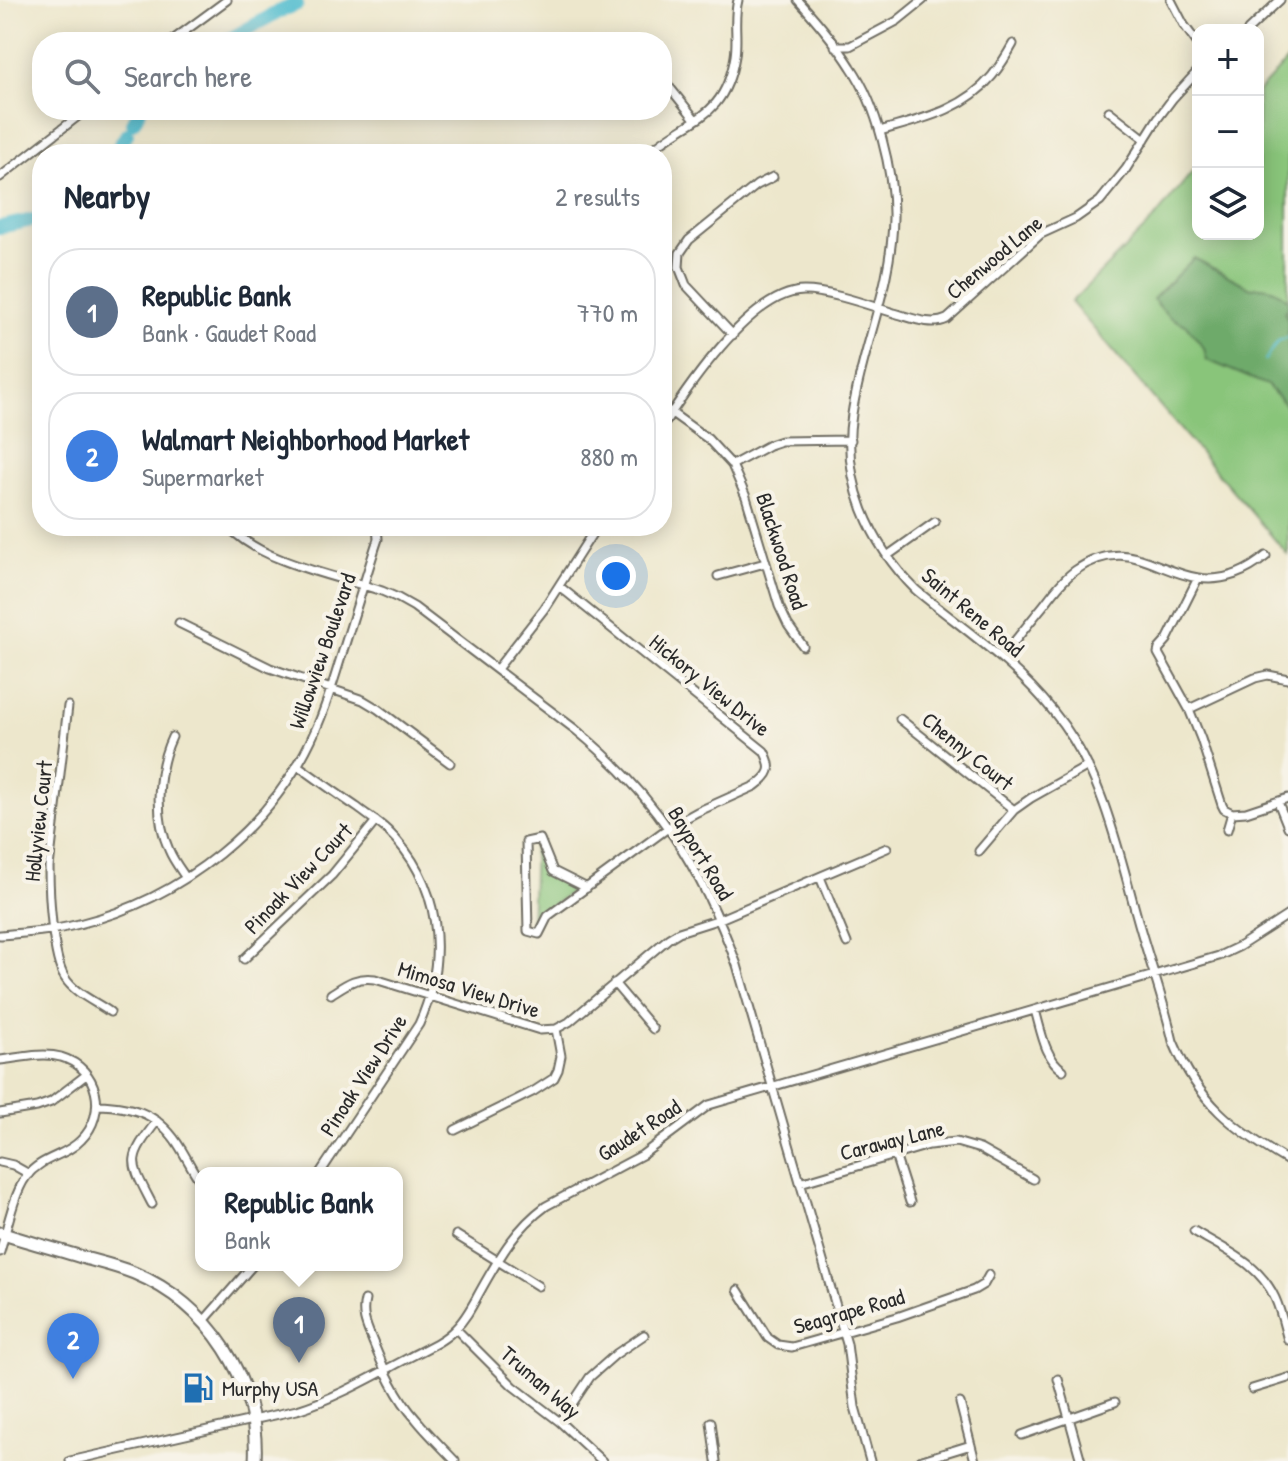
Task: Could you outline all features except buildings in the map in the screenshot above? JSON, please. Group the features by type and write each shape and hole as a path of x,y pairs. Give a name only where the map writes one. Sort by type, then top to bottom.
{"main road":[{"path":"3,1234 135,1273 170,1292 191,1308 227,1352 239,1374 253,1419 255,1461"}],"street":[{"path":"184,32 227,0"},
{"path":"661,144 707,114 729,84 736,49 738,0"},
{"name":"Saint Rene Road","path":"798,0 859,79 880,131 892,192 888,266 851,419 852,465 861,507 874,536 902,576 1031,685 1079,747 1109,816 1182,1063 1193,1083 1226,1120 1288,1161"},
{"path":"835,46 850,46 897,21 923,0"},
{"path":"1171,0 1192,36"},
{"path":"1254,24 1280,0"},
{"path":"880,131 940,113 965,101 993,75 1013,44"},
{"name":"Chenwood Lane","path":"672,413 707,363 733,335 766,305 792,292 825,294 931,322 947,319 1041,234 1076,218 1100,201 1126,169 1173,98 1192,77"},
{"path":"672,90 695,119"},
{"path":"1109,111 1145,139"},
{"path":"42,144 73,120"},
{"path":"0,177 32,152"},
{"path":"733,335 686,285 679,267 680,253 689,240 757,185 773,177"},
{"path":"672,413 708,439 732,465 781,441 851,440"},
{"name":"Blackwood Road","path":"732,465 746,497 779,606 803,646"},
{"path":"887,556 935,522"},
{"name":"Bayport Road","path":"238,536 261,552 364,585 414,607 601,752 630,780 668,828 700,878 737,965 844,1333 855,1407 870,1461"},
{"name":"Willowview Boulevard","path":"0,935 83,923 144,902 216,857 268,807 316,730 378,536"},
{"path":"497,669 559,586 591,536"},
{"path":"1001,658 1061,584 1077,569 1092,562 1125,555 1198,578 1234,575 1266,556"},
{"path":"718,576 765,563"},
{"path":"1198,578 1167,640 1158,651 1189,709 1224,809 1232,813 1246,812 1288,798"},
{"name":"Hickory View Drive","path":"559,586 764,751 770,771 755,786 668,828 587,888 548,916 539,934 528,931 526,842 540,839 553,871 587,888"},
{"path":"179,623 270,668 363,700 450,763"},
{"path":"1189,709 1255,678 1268,675 1288,679"},
{"name":"Hollyview Court","path":"68,706 49,867 49,894 59,964 65,980 110,1012"},
{"name":"Chenny Court","path":"900,719 1014,810"},
{"path":"172,737 164,758 161,821 169,851 186,878"},
{"name":"Pinoak View Drive","path":"297,765 391,834 412,861 430,900 436,928 436,966 430,996 419,1024 324,1167"},
{"path":"979,851 1014,810 1088,766"},
{"path":"1278,802 1288,827"},
{"path":"1227,830 1232,813"},
{"name":"Pinoak View Court","path":"244,959 332,875 376,821"},
{"name":"Mimosa View Drive","path":"331,994 352,981 367,978 540,1030 556,1029 569,1022 679,932 720,919 887,848"},
{"path":"820,877 847,943"},
{"name":"Gaudet Road","path":"70,1461 317,1404 439,1341 456,1329 519,1230 546,1206 642,1155 709,1105 1230,951 1288,915"},
{"path":"614,983 653,1029"},
{"path":"1035,1010 1049,1053 1063,1070"},
{"path":"455,1130 554,1078 561,1056 556,1029"},
{"path":"0,1060 59,1056 78,1066 86,1075 97,1105 92,1127 78,1144 46,1159 29,1174 20,1188 3,1234 0,1252"},
{"path":"0,1113 51,1102 86,1075"},
{"path":"97,1105 132,1108 157,1121 171,1134 195,1172"},
{"path":"152,1204 135,1170 133,1159 157,1121"},
{"name":"Caraway Lane","path":"800,1183 941,1143 961,1143 980,1149 1033,1179"},
{"path":"895,1155 910,1202"},
{"path":"0,1162 29,1174"},
{"path":"1194,1231 1244,1260 1260,1275 1275,1299 1288,1340"},
{"path":"456,1235 538,1286"},
{"path":"203,1322 248,1271"},
{"name":"Seagrape Road","path":"738,1290 765,1334 778,1345 792,1347 897,1317 974,1290 984,1284 989,1275"},
{"path":"365,1300 362,1310 364,1321 385,1370 408,1410 455,1461"},
{"name":"Truman Way","path":"456,1329 513,1386 560,1422 602,1461"},
{"path":"560,1422 590,1377 644,1335"},
{"path":"1252,1389 1288,1378"},
{"path":"1058,1379 1081,1461"},
{"path":"1022,1435 1115,1402"},
{"path":"960,1403 975,1461"},
{"path":"711,1422 716,1461"},
{"path":"919,1461 971,1445"}],"green space":[{"path":"1288,59 1288,555 1071,302 1153,220 1192,172 1192,240 1264,240 1264,85"},
{"path":"1194,258 1251,288 1276,291 1288,301 1284,312 1288,320 1288,408 1267,385 1207,360 1204,348 1186,325 1169,317 1153,299"},
{"path":"534,846 552,878 577,888 540,914 535,927 531,927"}],"waterway":[{"path":"242,32 297,4"},
{"path":"120,144 127,134"},
{"path":"0,227 32,220"},
{"path":"1265,360 1278,341 1288,337"}],"place":[{"name":"Republic Bank","path":"299,1363"},
{"name":"Walmart Neighborhood Market","path":"73,1379"},
{"name":"Murphy USA","path":"198,1388"}]}
